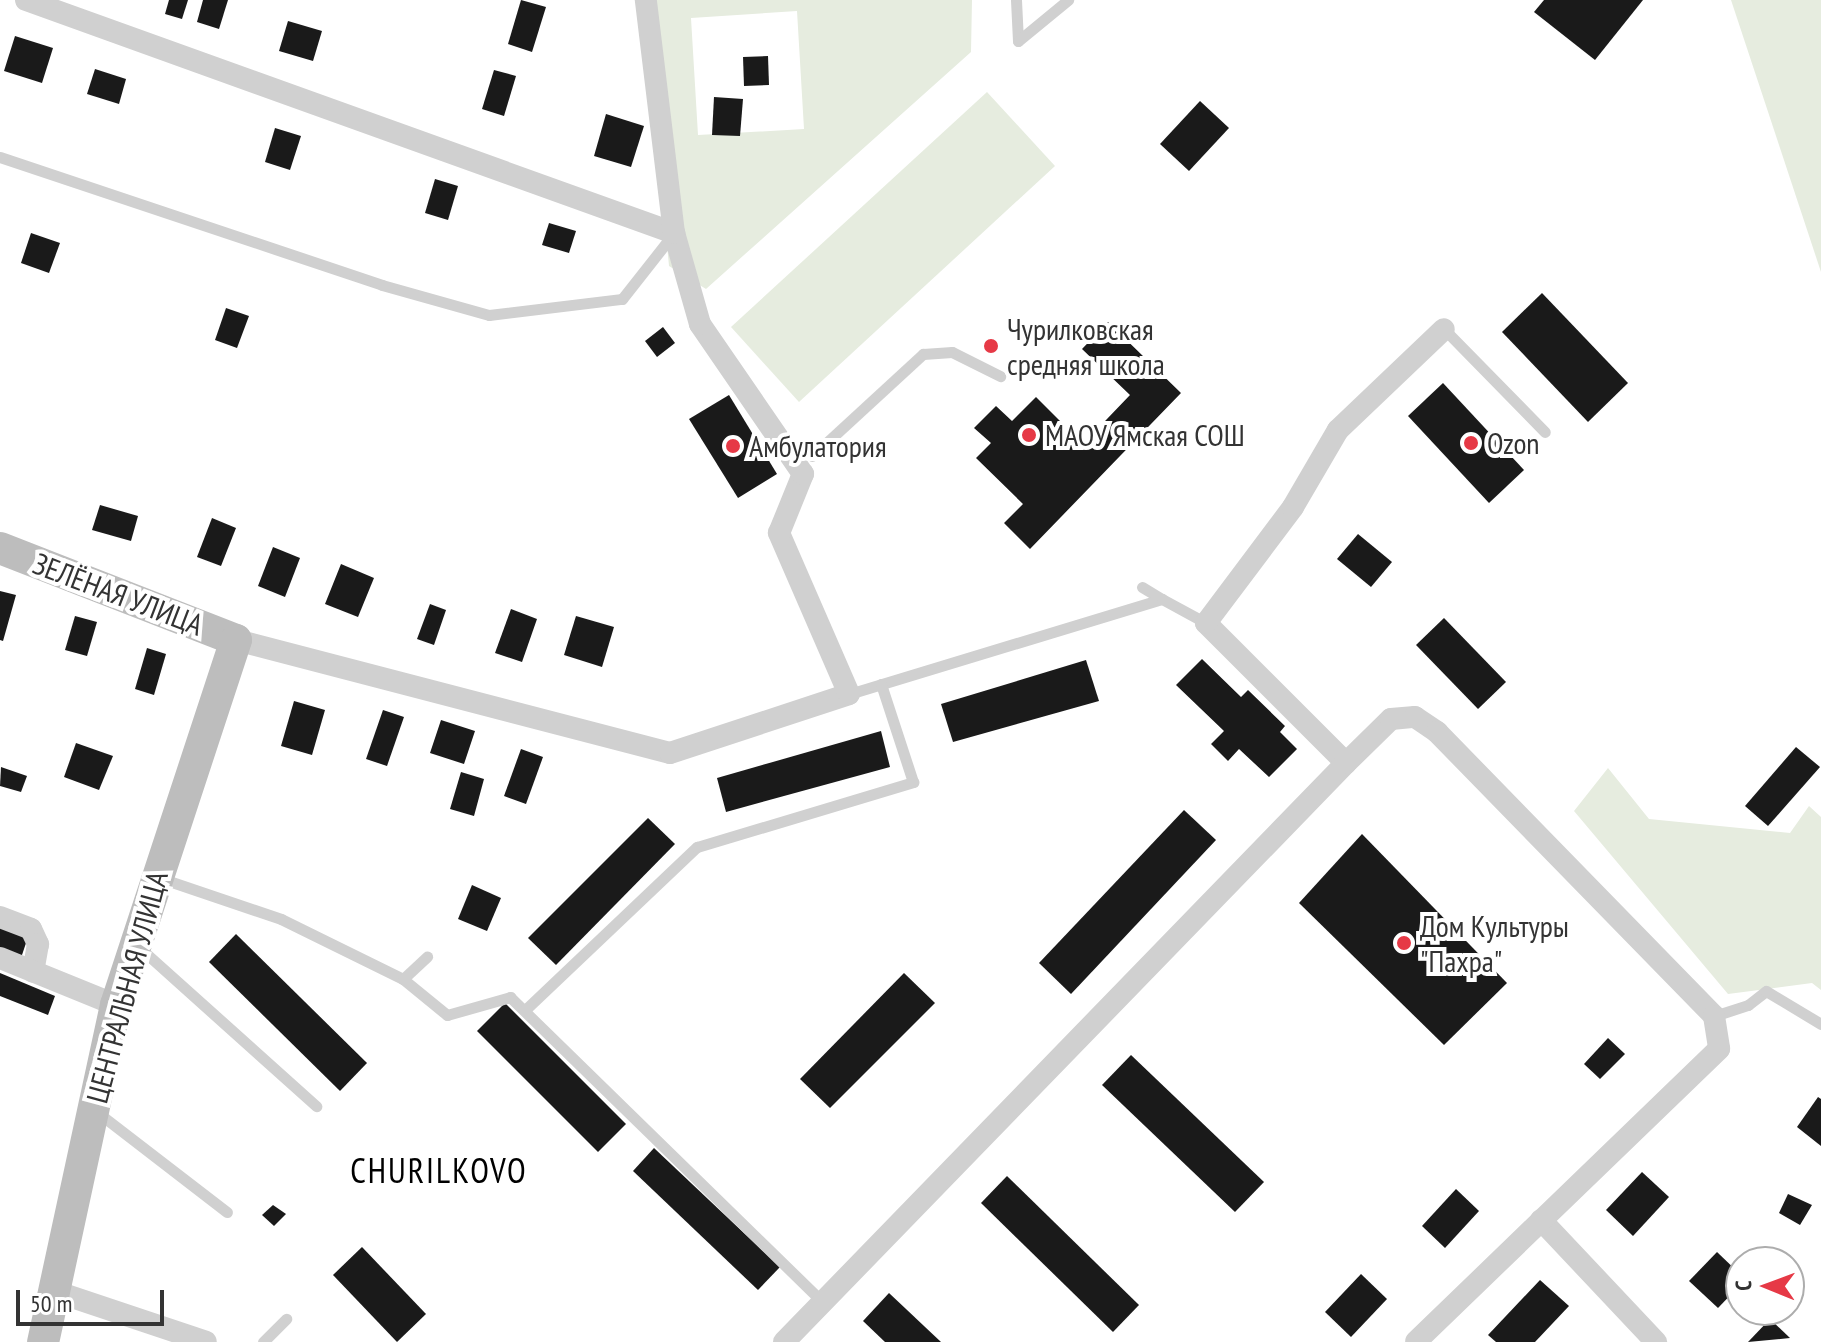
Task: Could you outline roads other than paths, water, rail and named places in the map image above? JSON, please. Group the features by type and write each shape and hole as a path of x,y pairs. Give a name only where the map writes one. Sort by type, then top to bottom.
{"street":[{"path":"26,0 674,233"},
{"path":"236,640 670,753 849,694 779,533 803,474 700,324 674,233 646,0"},
{"path":"1346,763 1206,623 1293,507 1338,430 1444,329"},
{"name":"ЗЕЛЁНАЯ УЛИЦА","path":"0,548 236,640"},
{"name":"ЦЕНТРАЛЬНАЯ УЛИЦА","path":"43,1342 116,1005 134,942 236,640"},
{"path":"784,1342 1346,763 1391,719 1415,717 1437,732 1714,1016 1719,1049 1416,1342"},
{"path":"0,917 31,929 38,944 33,972"},
{"path":"0,958 116,1005"},
{"path":"1541,1220 1656,1342"},
{"path":"54,1291 206,1342"}],"lane":[{"path":"1016,0 1018,41 1068,0"},
{"path":"0,157 382,285 489,315 622,299 674,233"},
{"path":"1444,329 1545,432"},
{"path":"812,456 923,354 952,352 1000,376"},
{"path":"1142,587 1206,623"},
{"path":"849,694 1162,599"},
{"path":"525,1010 697,847 913,782 881,684"},
{"path":"156,876 281,919 403,979 447,1015 510,997 823,1302"},
{"path":"134,942 316,1106"},
{"path":"403,979 427,957"},
{"path":"1714,1016 1748,1005 1766,991 1821,1024"},
{"path":"94,1109 227,1212"},
{"path":"263,1342 286,1319"}],"place":[{"name":"Чурилковская средняя школа","path":"991,346"},
{"name":"МАОУ Ямская СОШ","path":"1029,435"},
{"name":"Ozon","path":"1471,443"},
{"name":"Амбулатория","path":"733,446"},
{"name":"Дом Культуры \"Пахра\"","path":"1404,943"}],"district":[{"name":"CHURILKOVO","path":"439,1171"}]}
